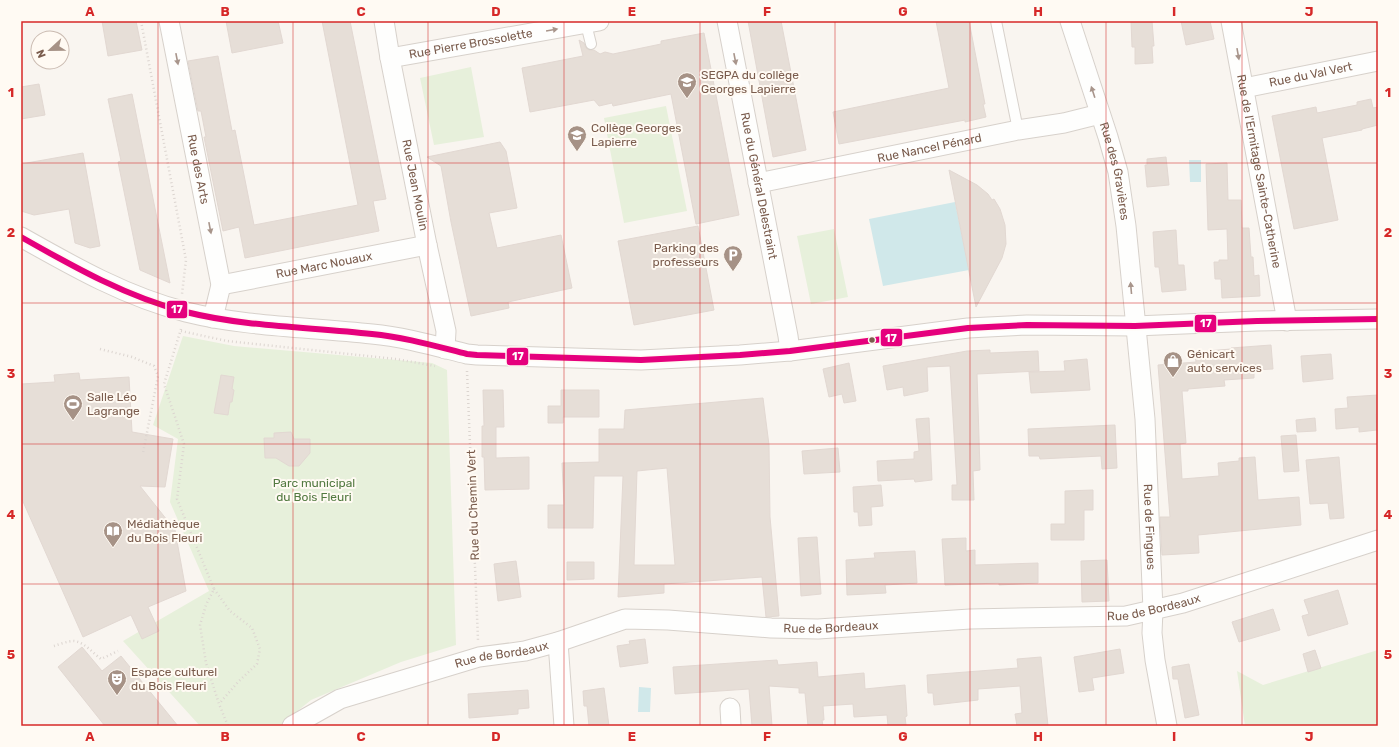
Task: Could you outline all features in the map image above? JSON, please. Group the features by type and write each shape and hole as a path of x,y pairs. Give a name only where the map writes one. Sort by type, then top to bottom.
{"street":[{"name":"Rue des Arts","path":"169,21 222,285 213,318"},
{"name":"Rue Jean Moulin","path":"384,21 427,245 446,331 445,349"},
{"name":"Rue du Général Delestraint","path":"727,21 790,351"},
{"name":"Rue des Gravières","path":"1070,21 1118,172 1126,226 1135,326"},
{"name":"Rue de l'Ermitage Sainte-Catherine","path":"1232,21 1287,321"},
{"name":"Rue Pierre Brossolette","path":"390,58 592,22"},
{"name":"Rue du Val Vert","path":"1244,88 1378,61"},
{"name":"Rue Nancel Pénard","path":"758,183 1018,130 1064,123 1100,114"},
{"path":"21,237 101,281 135,295 183,304 213,318 374,334 404,339 467,354 516,357 641,360 740,355 790,351 968,328 1027,325 1135,326 1257,321 1378,319"},
{"name":"Rue Marc Nouaux","path":"222,285 427,245"},
{"name":"Rue de Fingues","path":"1135,326 1145,419 1153,610 1152,633 1155,660 1167,726"},
{"name":"Rue de Bordeaux","path":"292,726 340,699 479,657 525,651 558,642 625,619 668,620 771,628 818,629 970,619 1126,616 1183,603 1378,540"},
{"path":"558,642 564,726"}],"lane":[{"path":"996,21 1018,130"},
{"path":"591,44 592,22"}],"path":[{"path":"141,21 186,260 183,304 164,384 184,444 177,499 214,589 230,612 252,628 260,649 257,664 238,682 219,704"},
{"path":"100,349 132,357 154,366 158,376 143,453"},
{"name":"Rue du Chemin Vert","path":"467,354 479,657"},
{"path":"214,589 206,605 200,625 206,663 219,704 228,726"},
{"path":"54,646 73,641 83,644 101,659 118,651"}],"green space":[{"path":"471,67 484,137 434,145 420,78"},
{"path":"666,106 687,211 624,223 604,118"},
{"path":"834,229 848,297 811,304 797,236"},
{"name":"Parc municipal du Bois Fleuri","path":"183,336 234,346 432,363 447,370 456,645 401,662 311,700 279,726 200,726 123,641 209,591 170,502 178,439 153,425"},
{"path":"1378,650 1378,726 1245,726 1237,671 1263,685"}],"water":[{"path":"1189,160 1201,160 1201,182 1190,182"},
{"path":"955,202 969,270 883,286 869,219"},
{"path":"639,687 651,688 650,712 638,712"}],"building":[{"path":"102,21 136,21 142,50 108,56"},
{"path":"226,21 278,21 283,43 232,53"},
{"path":"322,21 350,21 386,199 373,201 379,231 245,258 239,227 223,231 204,137 206,137 201,111 198,111 188,61 218,56 232,131 235,130 254,225 358,205"},
{"path":"748,21 781,21 806,150 773,157"},
{"path":"936,21 969,21 985,104 983,104 986,117 839,144 833,112 949,88"},
{"path":"1131,21 1152,21 1154,46 1152,46 1153,63 1135,64 1135,47 1132,47"},
{"path":"1181,21 1210,21 1214,39 1186,45"},
{"path":"704,33 739,215 696,224 671,94 613,106 612,103 599,106 594,100 530,112 522,68 583,56 579,40 584,43 586,48 589,50 594,50 600,54 605,52 613,54 661,44 661,41"},
{"path":"39,84 45,115 21,119 21,87"},
{"path":"132,94 170,283 140,270 118,162 121,161 108,99"},
{"path":"1371,99 1373,108 1378,107 1378,125 1362,130 1322,138 1338,220 1294,229 1272,116 1316,107 1317,113 1357,105 1357,102"},
{"path":"500,142 506,151 517,208 489,213 497,248 561,235 572,288 508,302 509,308 471,316 441,166 427,157"},
{"path":"83,153 100,246 90,248 75,243 69,209 34,215 21,211 21,164"},
{"path":"1166,157 1169,185 1147,187 1145,165 1147,165 1147,159"},
{"path":"1227,163 1228,200 1241,200 1242,228 1249,228 1254,276 1259,275 1260,296 1222,298 1221,279 1215,279 1214,262 1219,262 1219,260 1228,260 1227,229 1208,230 1206,164"},
{"path":"949,170 977,185 988,194 992,200 994,199 1000,209 1005,225 1006,244 1002,258 976,307"},
{"path":"698,226 714,310 634,325 618,241"},
{"path":"1176,230 1178,265 1184,265 1186,290 1162,292 1159,267 1155,267 1153,232"},
{"path":"1271,345 1273,369 1254,370 1254,378 1224,380 1225,386 1188,389 1188,391 1182,391 1186,443 1180,444 1182,479 1219,476 1218,463 1239,461 1239,458 1255,457 1258,500 1299,497 1301,525 1198,535 1199,553 1162,555 1160,517 1170,517 1158,365 1196,362 1195,352"},
{"path":"990,350 990,353 1038,351 1039,371 977,374 980,470 973,471 974,500 952,500 952,485 957,485 950,366 927,367 928,391 904,396 903,387 887,390 883,366 967,351"},
{"path":"1331,354 1333,379 1303,382 1301,356"},
{"path":"1087,359 1090,390 1031,393 1029,372 1065,371 1064,361"},
{"path":"849,363 856,401 844,403 842,394 829,397 823,369"},
{"path":"79,373 80,380 129,377 132,432 173,439 165,487 140,486 175,530 186,591 148,607 159,631 142,639 131,615 83,637 21,497 21,384 55,382 54,375"},
{"path":"221,375 234,377 232,389 234,390 228,415 214,413"},
{"path":"483,390 503,390 504,427 496,427 496,458 529,457 529,489 485,490 484,457 482,457 482,426 484,426"},
{"path":"561,390 599,390 599,417 563,417 563,423 548,423 548,406 561,406"},
{"path":"1378,395 1378,414 1376,414 1377,430 1359,432 1359,427 1336,429 1335,409 1348,408 1347,397"},
{"path":"763,398 769,445 770,517 779,616 766,617 762,577 664,584 664,593 618,597 623,476 594,476 593,528 548,528 548,505 564,505 562,463 599,462 599,429 624,429 625,410","holes":["667,468 675,565 634,565 637,471"]},
{"path":"929,418 932,480 915,482 914,479 878,481 877,461 914,459 914,452 919,451 916,419"},
{"path":"1315,418 1316,431 1297,432 1296,420"},
{"path":"1115,425 1117,468 1102,469 1101,456 1040,459 1039,456 1029,456 1028,429"},
{"path":"291,432 294,439 310,439 310,453 299,466 289,466 276,458 265,458 264,438 274,438 274,433"},
{"path":"1296,435 1299,471 1284,472 1281,436"},
{"path":"838,448 840,472 804,474 802,451"},
{"path":"1339,457 1344,518 1330,519 1328,503 1310,504 1306,460"},
{"path":"881,485 883,506 871,507 872,525 859,526 858,512 854,512 853,487"},
{"path":"1093,490 1093,510 1084,510 1084,540 1051,540 1051,524 1065,524 1065,491"},
{"path":"817,537 821,594 801,596 798,538"},
{"path":"966,538 966,551 975,550 975,565 1038,563 1038,583 945,585 942,539"},
{"path":"915,551 917,583 885,585 886,593 847,595 846,560 875,558 874,553"},
{"path":"1107,560 1109,601 1082,602 1081,561"},
{"path":"516,561 521,597 498,601 494,564"},
{"path":"567,562 594,562 594,579 567,580"},
{"path":"1338,590 1348,624 1308,636 1302,616 1309,614 1304,600"},
{"path":"1273,609 1280,630 1239,642 1232,622"},
{"path":"645,639 648,663 620,667 617,646 630,644 629,641"},
{"name":"Espace culturel du Bois Fleuri","path":"82,647 102,671 121,656 178,726 105,726 58,667"},
{"path":"1120,649 1124,673 1092,678 1094,690 1079,692 1074,657"},
{"path":"1315,650 1321,668 1308,672 1303,654"},
{"path":"1041,657 1048,726 1017,726 1015,714 1022,713 1020,686 978,689 978,700 934,705 933,693 928,693 927,675 1018,668 1017,659"},
{"path":"777,660 778,665 817,662 818,677 864,673 865,689 905,685 907,716 905,717 906,725 888,726 887,715 854,717 853,704 823,706 823,726 808,726 805,693 799,693 799,688 769,686 772,726 752,726 749,689 675,694 673,667"},
{"path":"1189,664 1199,715 1185,718 1178,679 1173,679 1172,667"},
{"path":"604,688 609,726 589,726 587,706 584,706 583,691"},
{"path":"528,690 529,708 518,709 518,714 469,718 468,694"}],"transit line":[{"name":"17","path":"21,237 81,270 122,290 164,306 186,312 255,324 384,335 477,355 641,360 790,351 968,328 1027,325 1135,326 1257,321 1378,319"}],"place":[{"name":"SEGPA du collège Georges Lapierre","path":"687,99"},
{"name":"Collège Georges Lapierre","path":"577,152"},
{"name":"Parking des professeurs","path":"733,272"},
{"name":"Génicart auto services","path":"1173,378"},
{"name":"Salle Léo Lagrange","path":"73,421"},
{"name":"Médiathèque du Bois Fleuri","path":"113,548"},
{"name":"Espace culturel du Bois Fleuri","path":"117,696"}]}
